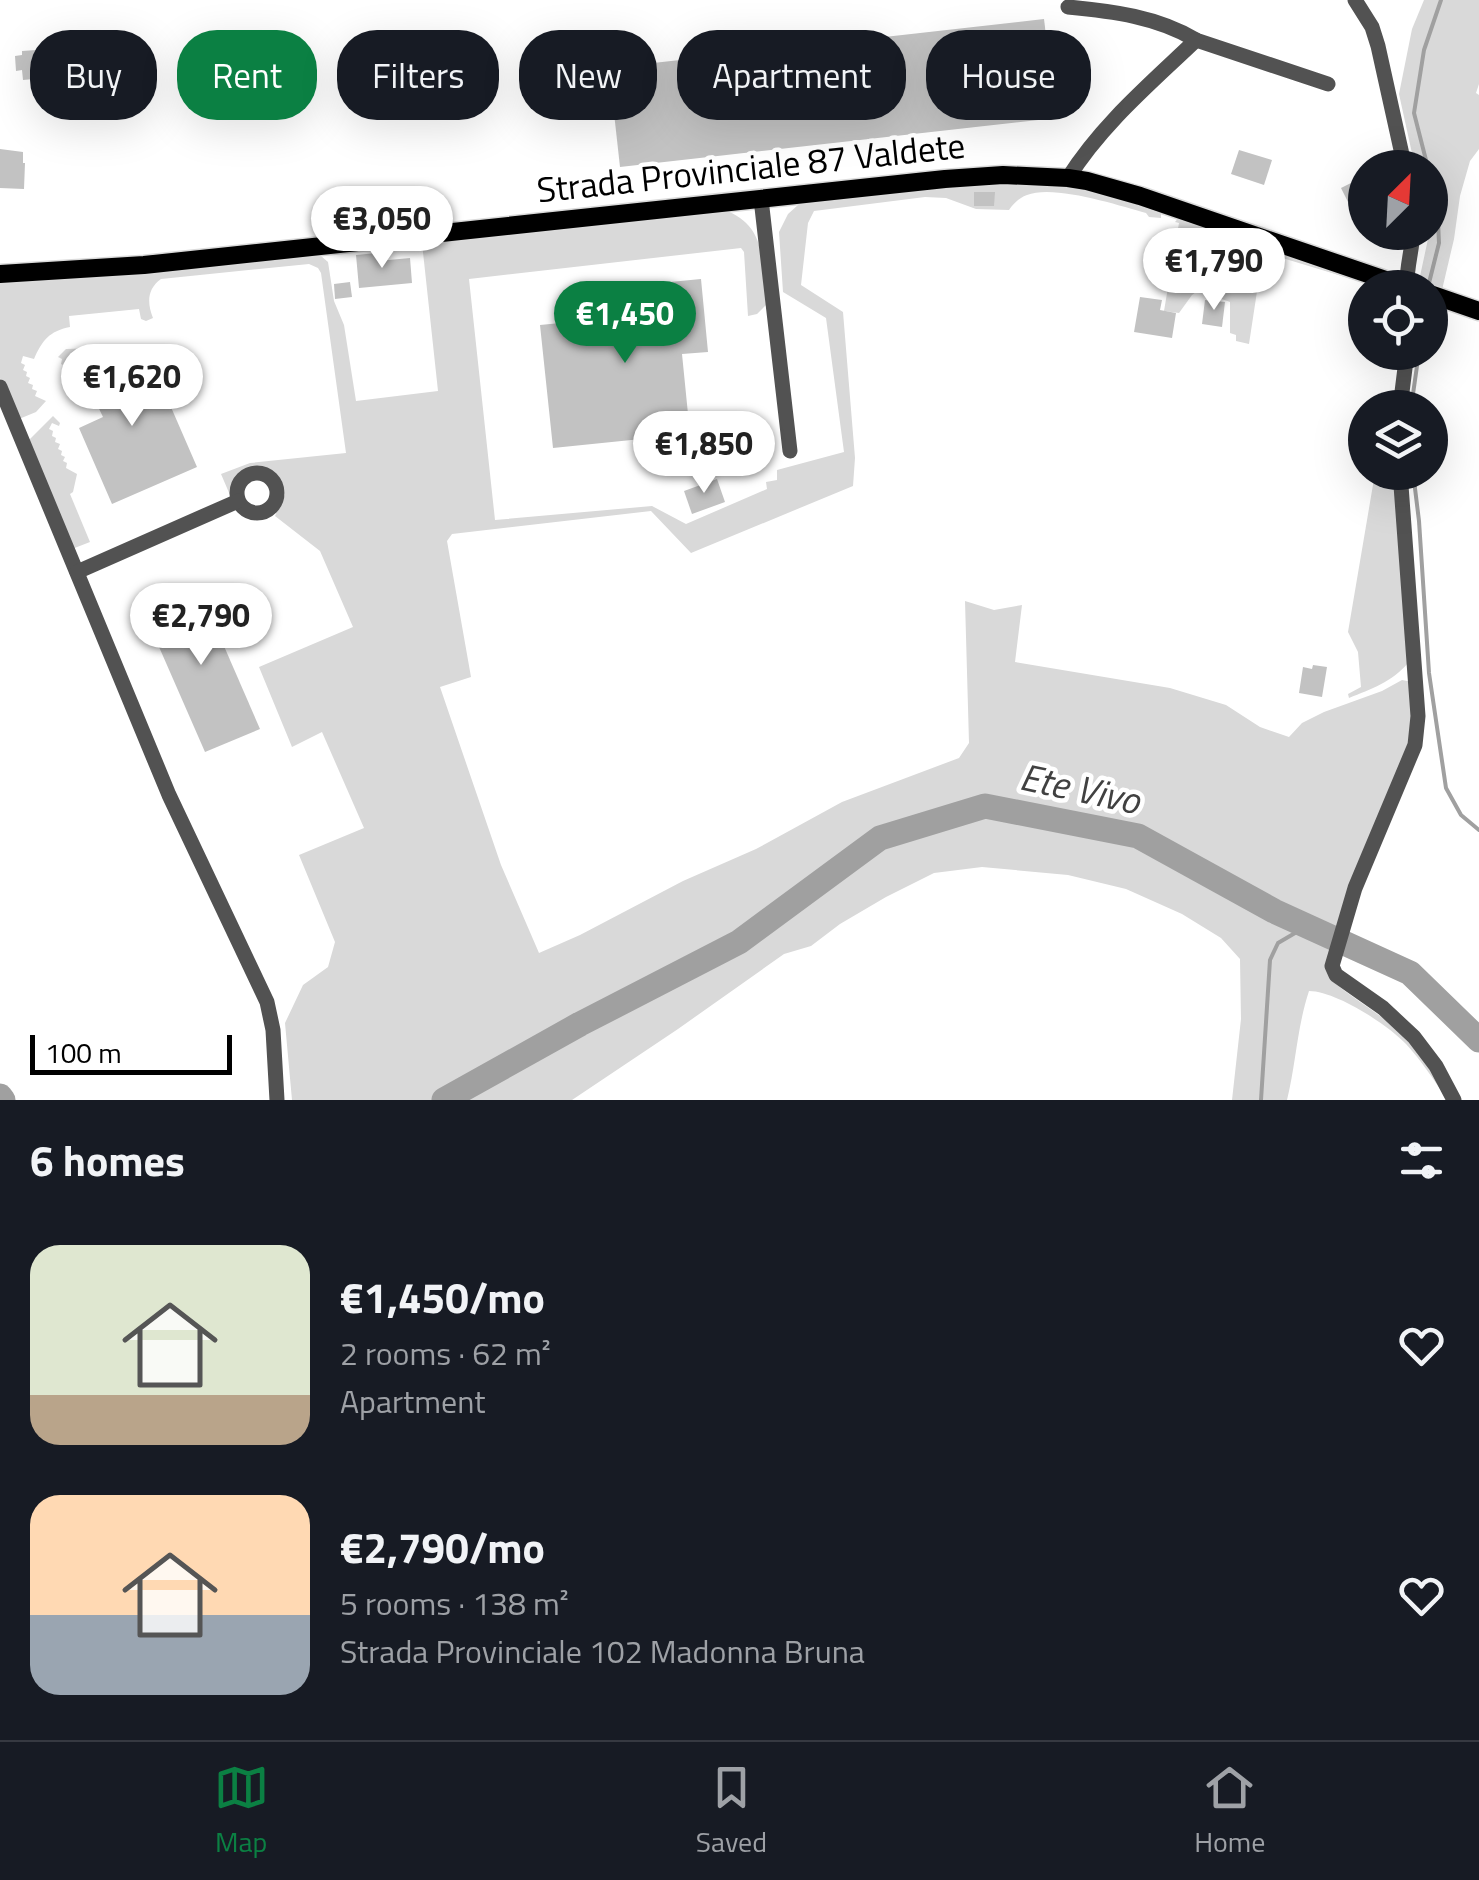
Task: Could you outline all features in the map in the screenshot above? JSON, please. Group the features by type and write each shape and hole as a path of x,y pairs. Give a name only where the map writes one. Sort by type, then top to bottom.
{"main road":[{"name":"Strada Provinciale 87 Valdete","path":"0,274 144,266 1003,175 1068,178 1140,196 1358,270"},
{"name":"Strada Provinciale 87 Valdete","path":"0,264 23,271"},
{"path":"1448,300 1479,310"}],"street":[{"path":"1355,0 1372,27 1378,46 1401,150"},
{"path":"1068,7 1162,23 1196,40 1328,84"},
{"path":"1068,178 1107,126 1196,40"},
{"path":"762,199 790,450"},
{"path":"0,387 170,796 266,1002 277,1100"},
{"path":"1401,490 1418,716 1415,745 1355,888 1332,966 1336,975 1414,1037 1436,1066 1454,1100"},
{"path":"77,572 238,501"}],"shaded area":[{"path":"1424,0 1479,0 1479,149 1470,161 1460,196 1447,270 1421,270 1426,250 1448,250 1448,150 1411,150 1399,94 1412,29"},
{"path":"995,180 1074,185 1161,210 1161,218 1053,192 1027,195 1009,210 976,209 946,198 925,197 814,211 808,223 801,285 843,312 855,458 853,486 691,553 651,511 452,534 447,541 471,677 440,687 501,865 539,953 756,849 842,802 959,758 969,743 965,601 994,610 1022,605 1015,662 1170,688 1226,705 1260,727 1289,737 1302,723 1324,712 1402,680 1412,682 1413,735 1371,840 1332,981 1410,1041 1431,1066 1445,1096 1398,1036 1361,1010 1309,991 1287,1100 1232,1100 1241,1019 1240,959 1221,938 1182,914 1126,889 1068,875 982,867 934,873 840,924 811,946 784,954 572,1100 292,1100 285,1023 303,985 328,967 335,942 299,855 364,828 322,732 292,747 259,667 353,627 320,551 275,516 285,494 281,479 266,469 250,469 239,476 230,495 221,474 250,463 346,453 321,273 309,264 161,279 149,297 153,318 146,321 141,319 139,309 69,316 70,327 47,338 34,359 23,356 21,363 30,378 28,383 37,391 35,396 46,401 36,412 19,419 0,378 0,282 321,256 328,262 334,301 344,325 356,401 438,391 422,243 724,210 749,226 760,248 766,305 757,314 748,316 741,248 469,279 495,520 652,506 686,524 767,489 766,482 777,480 777,470 844,452 826,318 783,292 779,232 788,214 798,205 834,198"},
{"path":"1180,216 1216,229 1217,234 1201,288 1179,313 1164,311 1179,223 1175,222"},
{"path":"1228,233 1348,274 1348,278 1263,252 1249,344 1236,341 1236,335 1230,333 1230,302 1213,296"},
{"path":"96,348 100,358 79,367 90,392 70,395 74,386 69,384 71,379 66,377 68,373 63,371 65,366 58,357 66,349"},
{"path":"53,416 60,423 52,423 49,429 60,444 58,449 65,457 66,468 77,474 70,494 90,542 72,549 29,440"},
{"path":"1372,490 1397,490 1408,663 1388,680 1349,698 1348,694 1361,687 1358,652 1348,632"}],"building":[{"path":"1044,19 1045,30 946,30"},
{"path":"926,32 926,120 1038,120 620,167 615,120 657,120 657,63 677,60 677,120 906,120 906,35"},
{"path":"30,50 30,79 23,80 22,70 16,71 15,56 22,55 22,51"},
{"path":"0,149 23,152 24,189 0,188"},
{"path":"1239,150 1272,160 1264,185 1231,174"},
{"path":"974,192 995,192 994,206 974,206"},
{"path":"377,253 378,261 410,258 412,283 359,288 356,255"},
{"path":"701,279 708,352 682,354 690,434 553,448 540,325 611,318 608,288"},
{"path":"350,282 352,297 335,299 334,284"},
{"path":"1140,297 1162,300 1160,310 1176,313 1172,338 1134,332"},
{"path":"1205,300 1225,302 1222,327 1202,324"},
{"path":"129,345 151,396 164,391 197,467 112,504 79,428 103,417 79,367"},
{"path":"717,479 725,502 692,514 684,491"},
{"path":"197,584 260,729 205,752 142,608"},
{"path":"1313,665 1327,667 1322,697 1299,693 1303,667 1312,669"}],"waterway":[{"path":"1423,150 1414,113 1424,50 1441,0"},
{"path":"1432,270 1437,250"},
{"path":"1414,390 1416,370"},
{"path":"1415,490 1429,673 1446,788 1461,815 1479,830"},
{"name":"Ete Vivo","path":"444,1100 739,942 880,838 985,806 1138,836 1274,911 1410,973 1479,1040"},
{"path":"1261,1100 1270,960 1278,943 1307,926"},
{"name":"Ete Vivo","path":"0,1096 3,1100"}]}
